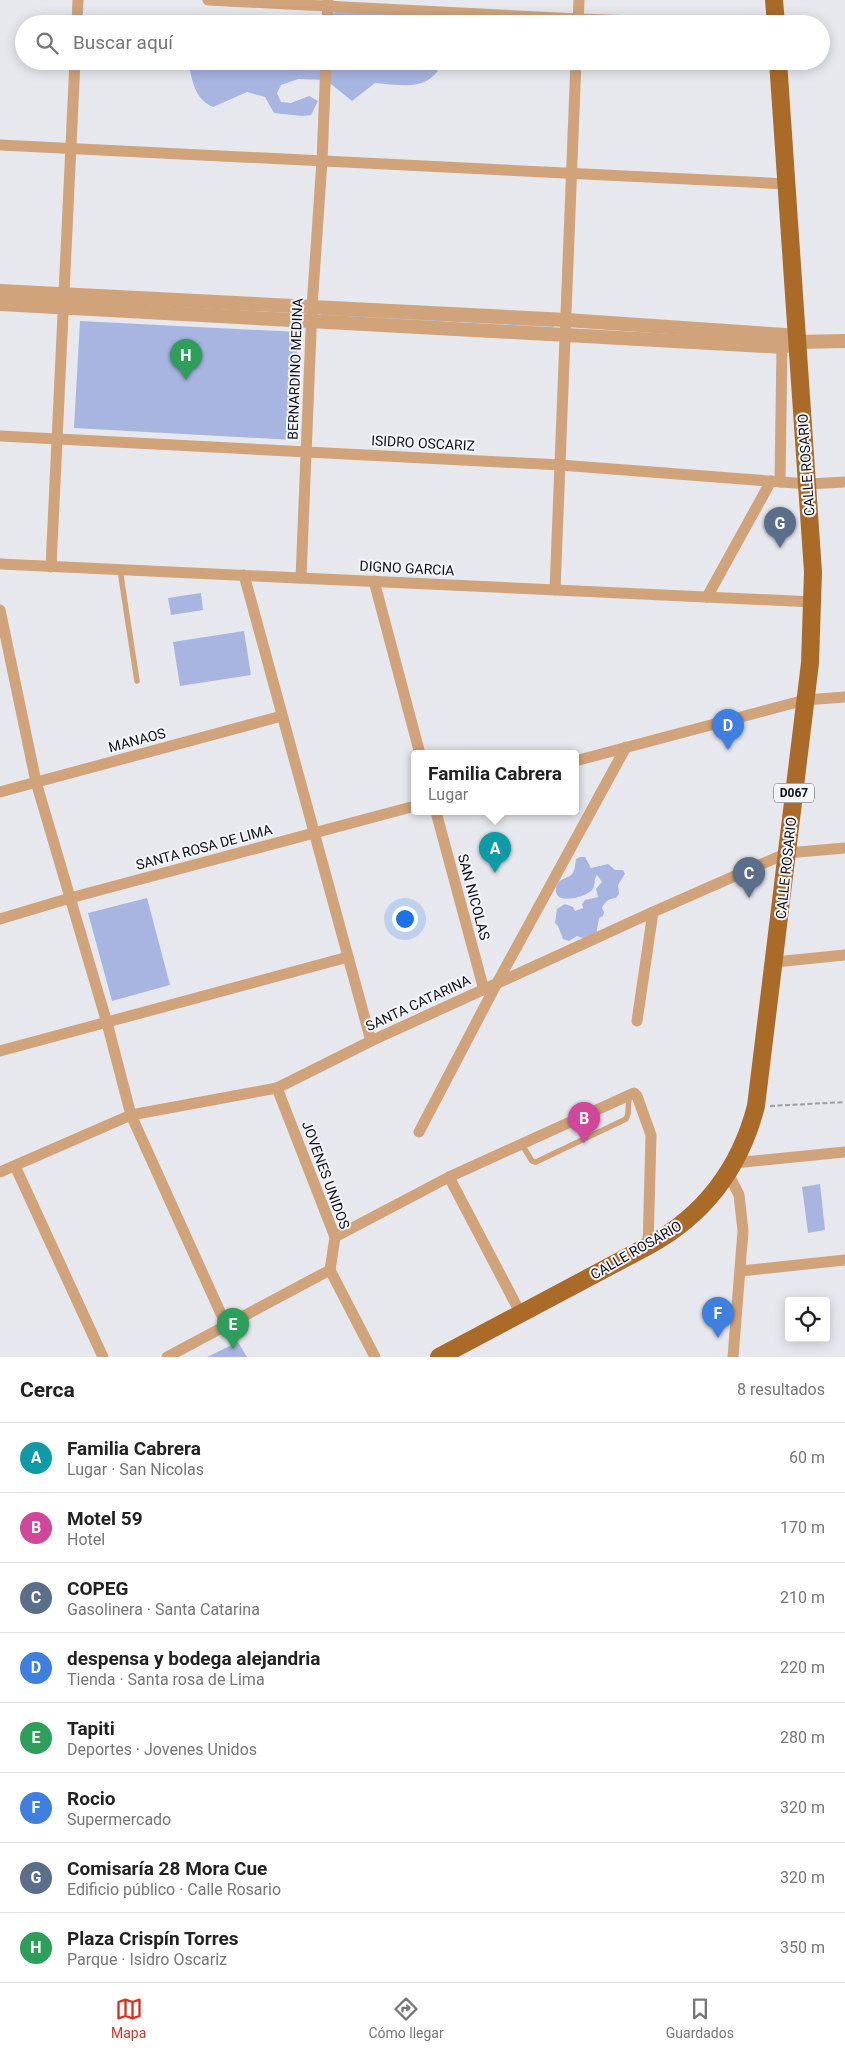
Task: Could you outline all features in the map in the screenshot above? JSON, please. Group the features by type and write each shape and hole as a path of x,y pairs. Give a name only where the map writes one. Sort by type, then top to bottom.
{"main road":[{"path":"774,0 775,15"},
{"name":"CALLE ROSARIO","path":"439,1357 678,1229 693,1216 731,1168 744,1143 756,1106 810,663 813,602 802,396 790,345 787,184 779,70"}],"street":[{"path":"77,15 78,0"},
{"path":"208,0 328,3 494,15"},
{"path":"452,12 453,0"},
{"path":"578,15 579,0"},
{"path":"51,566 75,70"},
{"name":"BERNARDINO MEDINA","path":"302,578 311,321 322,161 326,70"},
{"path":"555,590 576,70"},
{"path":"0,146 787,184"},
{"path":"0,291 64,301 311,321 790,345 845,341"},
{"path":"0,304 64,301 312,307 566,320 785,335 790,345 782,397 775,482 707,597"},
{"path":"782,397 802,396"},
{"name":"ISIDRO OSCARIZ","path":"0,436 560,465 808,484 845,482"},
{"name":"DIGNO GARCIA","path":"0,564 813,602"},
{"path":"244,576 371,1041"},
{"path":"374,582 419,750"},
{"path":"0,610 4,652 36,782 107,1023 131,1115 226,1325"},
{"path":"579,760 805,700 845,697"},
{"name":"MANAOS","path":"0,792 282,716"},
{"path":"419,1132 497,983 626,747"},
{"name":"SANTA ROSA DE LIMA","path":"0,919 70,898 411,807"},
{"name":"SAN NICOLAS","path":"437,815 484,990"},
{"name":"SANTA CATARINA","path":"0,1172 131,1115 278,1088 371,1041 787,853 845,848"},
{"path":"637,1021 653,912"},
{"path":"775,962 845,956"},
{"path":"0,1052 348,957"},
{"name":"JOVENES UNIDOS","path":"278,1088 335,1238 330,1270"},
{"path":"335,1238 450,1177 521,1143 634,1094 637,1096 651,1135 648,1246"},
{"path":"733,1357 743,1231 739,1195 731,1168 845,1152"},
{"path":"15,1166 103,1357"},
{"path":"450,1177 521,1314"},
{"path":"740,1270 845,1260"},
{"path":"167,1357 330,1270 375,1357"}],"lane":[{"path":"120,570 137,681"},
{"path":"521,1143 532,1161 536,1162 626,1119 629,1095"}],"path":[{"path":"756,1106 845,1102"}],"shaded area":[{"path":"336,12 397,15 327,15"},
{"path":"190,70 438,70 431,78 423,83 414,85 375,83 352,101 326,80 298,79 281,85 277,93 281,102 291,103 309,96 318,101 311,115 302,116 274,113 265,97 247,92 213,107 198,94"},
{"path":"320,313 554,325 554,327 321,315"},
{"path":"80,321 298,332 293,440 74,428"},
{"path":"201,593 203,610 171,615 168,598"},
{"path":"244,631 251,675 180,686 173,642"},
{"path":"585,857 591,868 608,864 615,870 623,870 625,874 618,885 619,894 616,898 607,901 602,908 604,912 603,916 599,918 596,935 586,939 577,936 569,941 563,939 555,923 557,909 565,904 573,907 575,911 583,908 582,904 585,900 598,897 596,889 602,882 597,875 592,890 577,897 565,899 557,894 558,883 572,874 576,859"},
{"path":"147,898 170,985 112,1001 88,913"},
{"path":"820,1184 825,1230 808,1233 802,1187"},
{"path":"238,1342 247,1357 207,1357"}],"place":[{"name":"Plaza Crispín Torres","path":"186,380"},
{"name":"Comisaría 28 Mora Cue","path":"780,548"},
{"name":"despensa y bodega alejandria","path":"728,750"},
{"name":"Familia Cabrera","path":"495,873"},
{"name":"COPEG","path":"749,898"},
{"name":"Motel 59","path":"584,1143"},
{"name":"Rocio","path":"718,1338"},
{"name":"Tapiti","path":"233,1349"}]}
